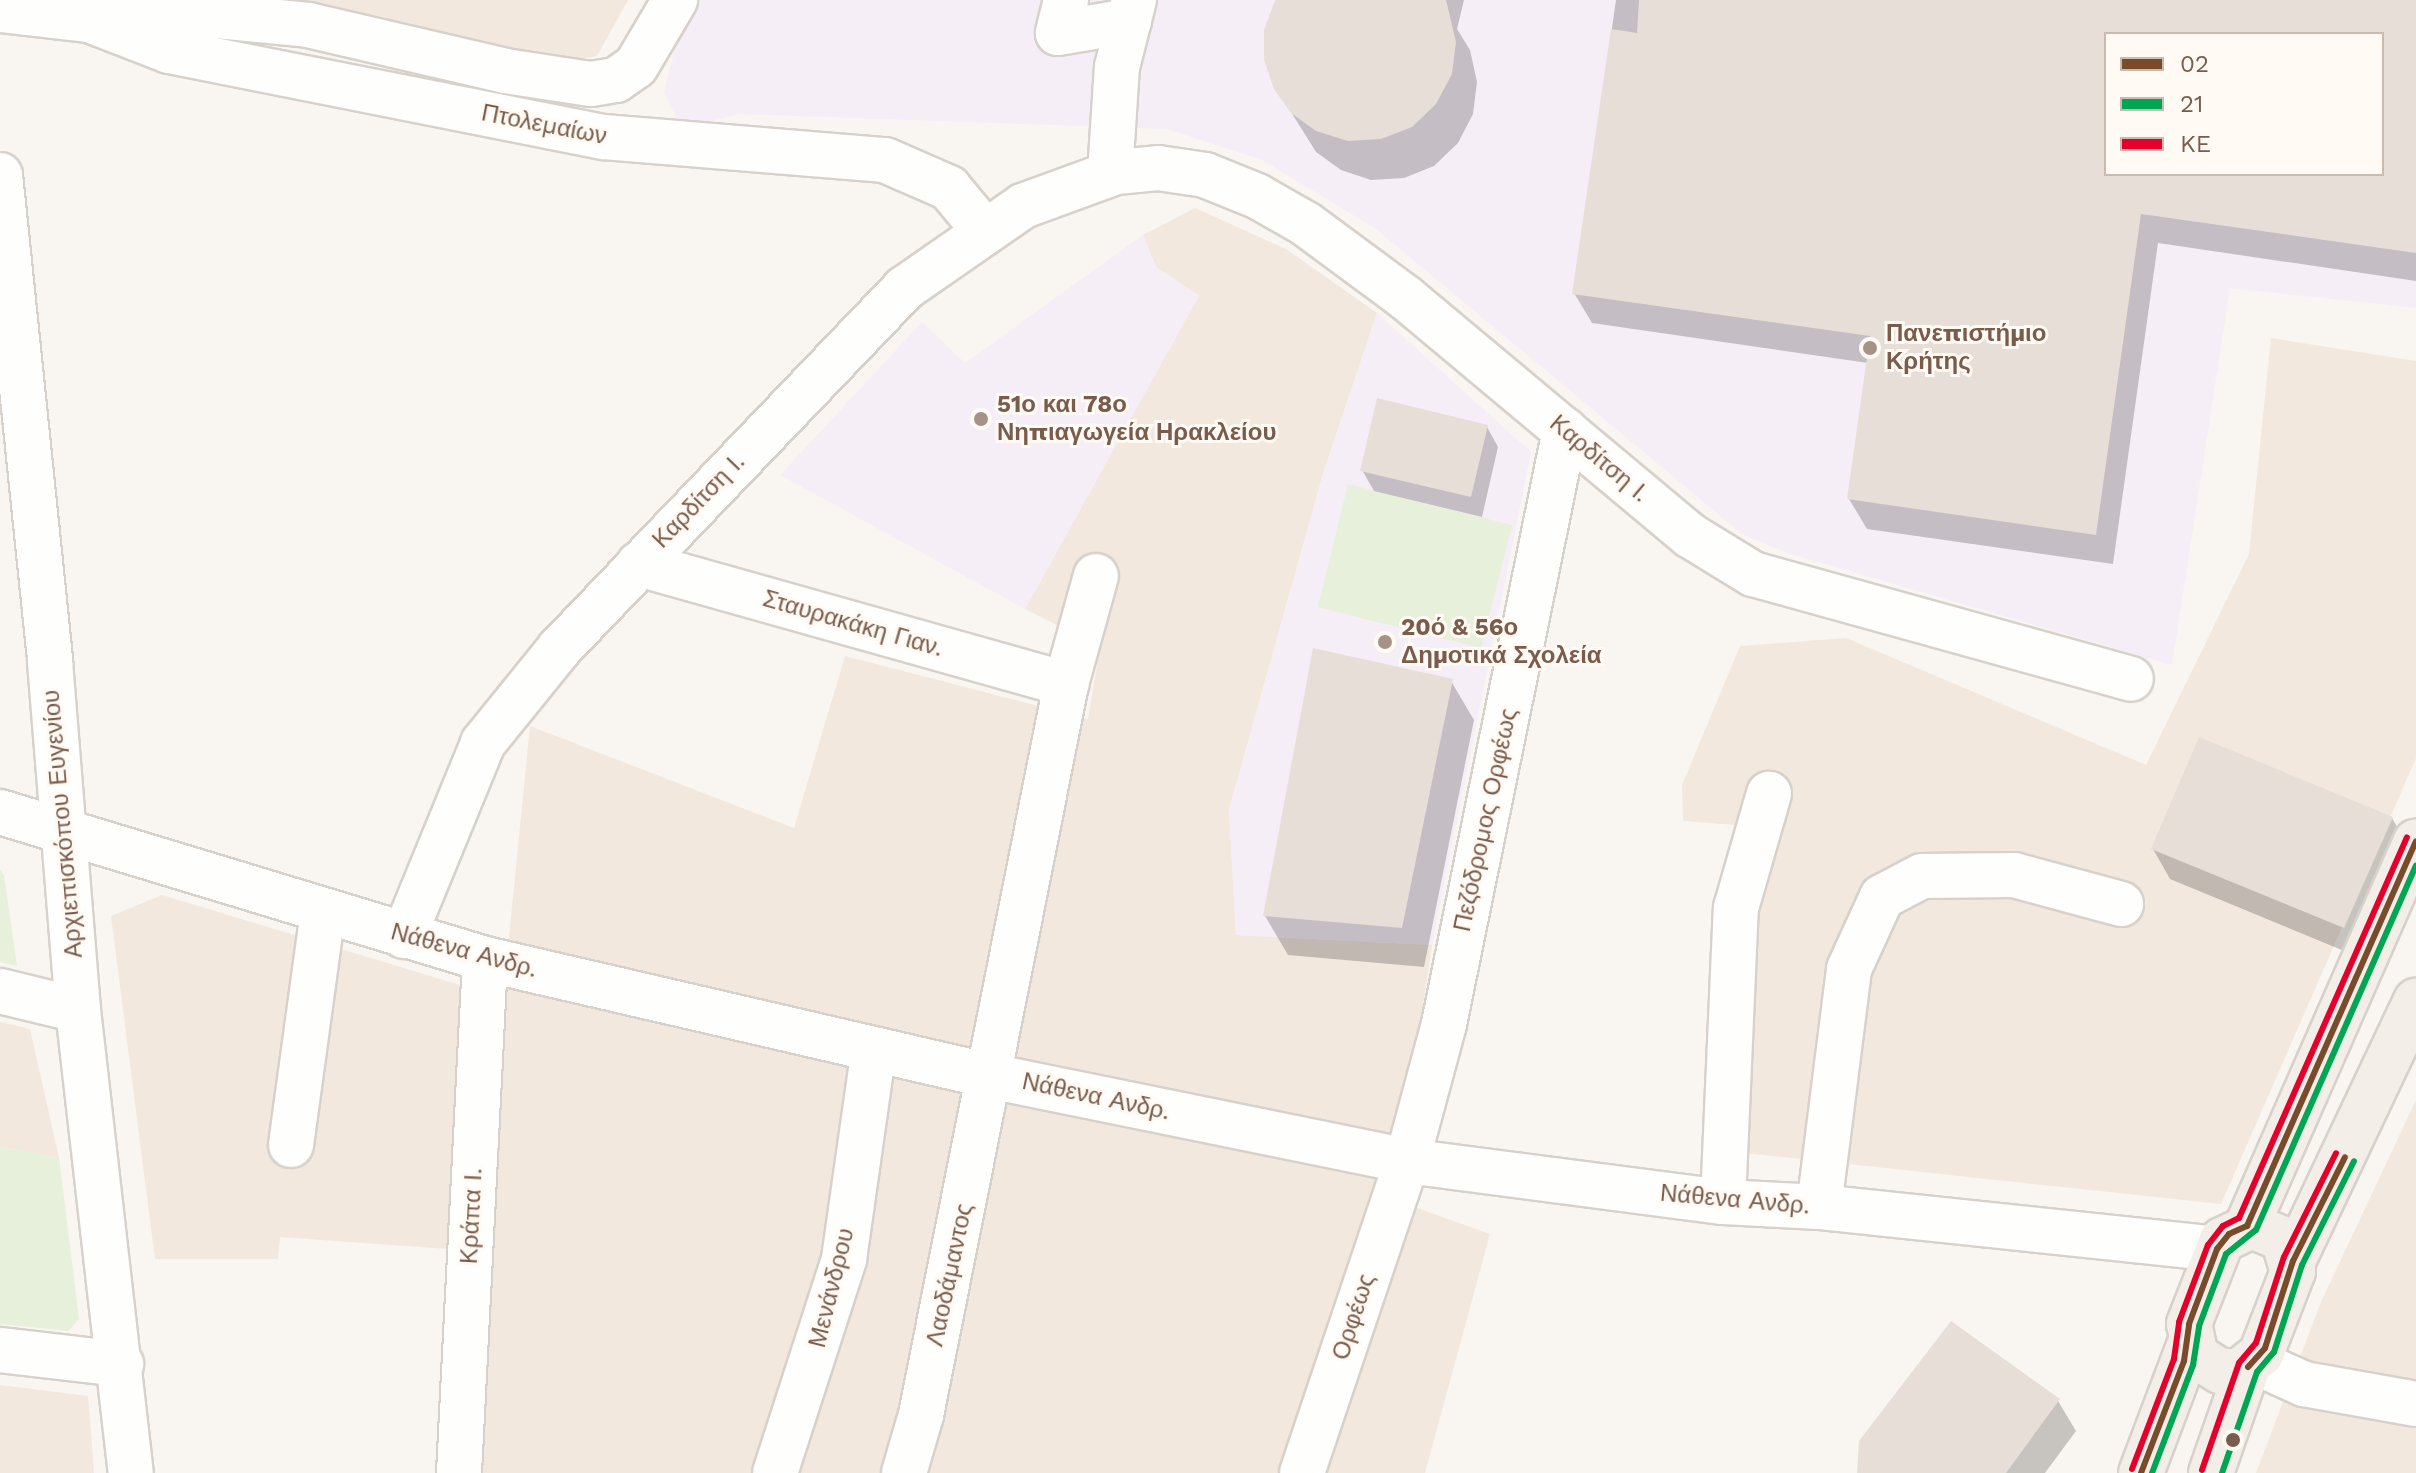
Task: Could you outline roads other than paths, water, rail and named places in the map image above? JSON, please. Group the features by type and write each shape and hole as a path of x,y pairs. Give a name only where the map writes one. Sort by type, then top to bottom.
{"main road":[{"path":"2141,1473 2190,1343 2189,1324 2416,841"},
{"path":"2211,1473 2251,1364 2290,1280 2293,1261 2416,1001"},
{"path":"2232,1238 2279,1235 2293,1261"},
{"path":"2190,1343 2199,1360 2215,1370 2251,1364"}],"street":[{"path":"604,137 603,82 627,75 636,66 675,0"},
{"path":"1066,0 1058,33 1131,10"},
{"name":"Πτολεμαίων","path":"0,10 89,20 176,12 308,25 505,71 603,82"},
{"path":"1110,174 1117,67 1131,10"},
{"name":"Πτολεμαίων","path":"89,20 169,51 604,137 897,163 949,188 983,229"},
{"name":"Καρδίτση Ι.","path":"404,936 483,743 534,678 639,564 905,288 983,229 1039,198 1110,174 1158,168 1192,172 1281,208 1406,298 1691,536 1753,574 2131,679"},
{"name":"Αρχιεπισκόπου Ευγενίου","path":"0,175 78,1010 121,1364 131,1473"},
{"name":"Πεζόδρομος Ορφέως","path":"1407,1161 1444,1024 1565,430"},
{"name":"Σταυρακάκη Γιαν.","path":"639,564 1066,684"},
{"path":"990,1076 1066,684 1096,576"},
{"path":"1723,1202 1736,908 1769,794"},
{"name":"Νάθενα Ανδρ.","path":"0,812 485,959 990,1076 1407,1161 1723,1202 2232,1238"},
{"path":"1819,1207 1849,969 1882,897 1922,876 2014,875 2121,904"},
{"path":"291,1145 323,911"},
{"name":"Κράπα Ι.","path":"459,1473 485,959"},
{"path":"0,991 78,1010"},
{"name":"Μενάνδρου","path":"775,1473 844,1259 874,1049"},
{"name":"Λαοδάμαντος","path":"904,1473 921,1415 990,1076"},
{"name":"Ορφέως","path":"1302,1473 1407,1161"},
{"path":"0,1350 121,1364"},
{"path":"2251,1364 2304,1384 2416,1404"}],"place":[{"name":"Πανεπιστήμιο Κρήτης","path":"1870,348"},
{"name":"51ο και 78ο Νηπιαγωγεία Ηρακλείου","path":"981,419"},
{"name":"20ό & 56ο Δημοτικά Σχολεία","path":"1385,642"}]}
